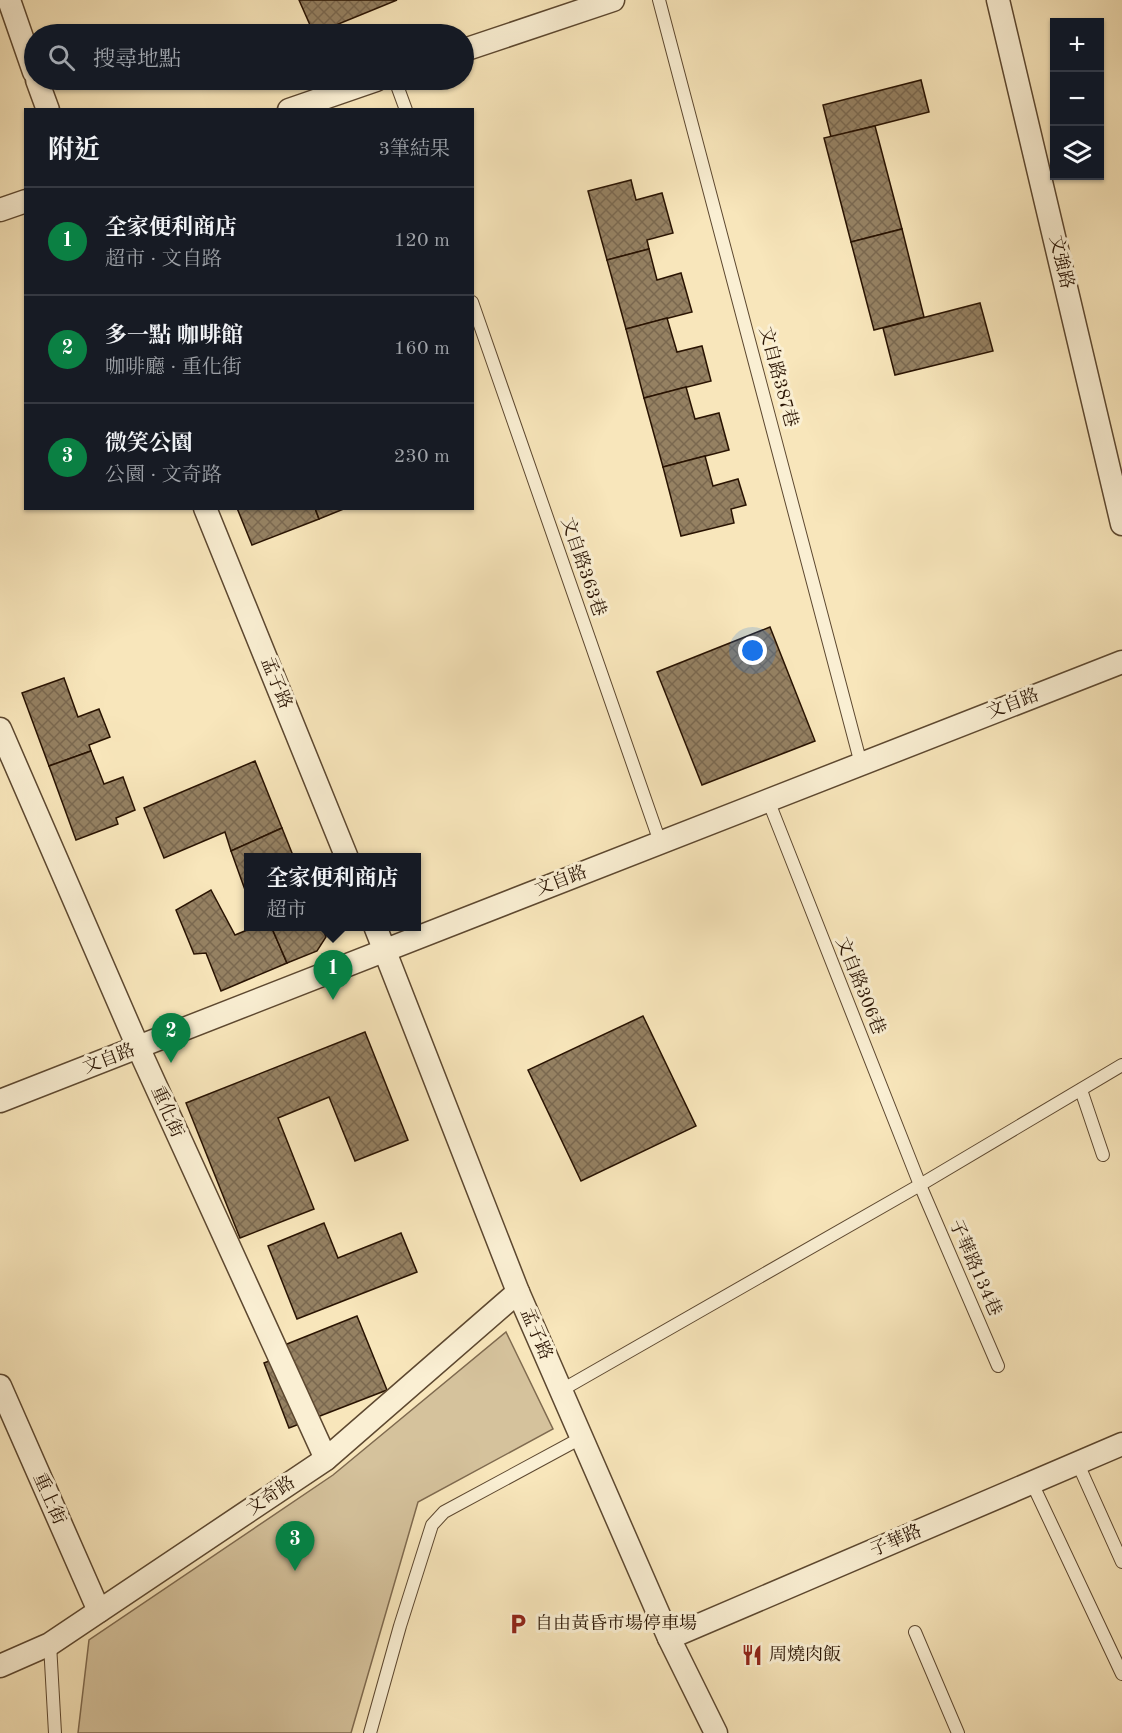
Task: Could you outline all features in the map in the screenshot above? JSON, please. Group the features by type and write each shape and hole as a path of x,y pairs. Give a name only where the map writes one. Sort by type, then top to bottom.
{"street":[{"path":"9,0 24,43"},
{"path":"474,47 613,0"},
{"name":"文強路","path":"998,0 1122,524"},
{"path":"41,90 47,108"},
{"path":"295,108 347,90"},
{"path":"0,210 24,202"},
{"name":"孟子路","path":"206,510 345,853"},
{"name":"文自路","path":"0,1101 1122,662"},
{"name":"重化街","path":"0,729 138,1047 326,1460"},
{"name":"孟子路","path":"377,931 518,1292 669,1638 716,1733"},
{"name":"文奇路","path":"0,1666 50,1644 326,1460 518,1292"},
{"name":"重上街","path":"0,1386 99,1611"},
{"name":"子華路","path":"669,1638 1122,1444"}],"lane":[{"name":"文自路387巷","path":"660,0 861,764"},
{"path":"398,90 404,108"},
{"name":"文自路363巷","path":"474,308 660,843"},
{"name":"文自路306巷","path":"768,800 920,1185"},
{"path":"560,1391 920,1185 1122,1065"},
{"path":"1081,1090 1103,1155"},
{"name":"子華路134巷","path":"920,1185 998,1366"},
{"path":"370,1733 400,1626 432,1525 444,1512 581,1438"},
{"path":"1078,1464 1122,1562"},
{"path":"1032,1483 1122,1674"},
{"path":"915,1632 958,1733"},
{"path":"50,1644 55,1733"}],"shaded area":[{"path":"506,1332 553,1429 418,1502 351,1733 78,1733 89,1640 333,1475"}],"building":[{"path":"299,0 397,0 338,24 310,24"},
{"path":"921,80 929,112 831,137 823,105"},
{"path":"875,126 902,229 851,242 824,138"},
{"path":"631,180 636,200 662,193 673,233 647,240 649,249 607,260 588,191"},
{"path":"902,229 924,317 874,330 851,242"},
{"path":"649,249 657,280 681,273 692,312 626,329 607,260"},
{"path":"980,303 993,351 895,375 883,328"},
{"path":"667,318 677,352 702,346 711,381 644,398 626,329"},
{"path":"686,387 695,419 719,413 729,450 663,467 644,398"},
{"path":"705,456 713,486 738,479 746,505 731,509 734,523 681,536 663,467"},
{"path":"238,510 316,510 319,519 252,545"},
{"path":"316,510 341,510 319,519"},
{"path":"770,627 815,741 702,785 657,672"},
{"path":"64,678 78,717 99,709 110,737 89,745 91,751 49,766 22,693"},
{"path":"91,751 104,784 123,777 135,810 116,818 118,824 76,840 49,766"},
{"path":"255,761 282,828 231,851 225,832 164,858 144,808"},
{"path":"282,828 292,853 244,853 244,887 231,851"},
{"path":"211,890 235,935 245,931 273,931 287,963 221,991 206,953 194,954 176,910"},
{"path":"273,931 324,931 326,937 317,951 287,963"},
{"path":"643,1016 696,1126 581,1181 528,1070"},
{"path":"365,1032 408,1140 355,1161 329,1097 278,1118 314,1209 240,1238 186,1103"},
{"path":"324,1223 338,1258 401,1233 417,1272 297,1319 268,1246"},
{"path":"357,1316 387,1390 289,1428 264,1363 285,1355 282,1346"}],"place":[{"name":"全家便利商店","path":"333,1000"},
{"name":"多一點 咖啡館","path":"171,1063"},
{"name":"微笑公園","path":"295,1571"},
{"name":"自由黃昏市場停車場","path":"518,1624"},
{"name":"周燒肉飯","path":"752,1655"}]}
